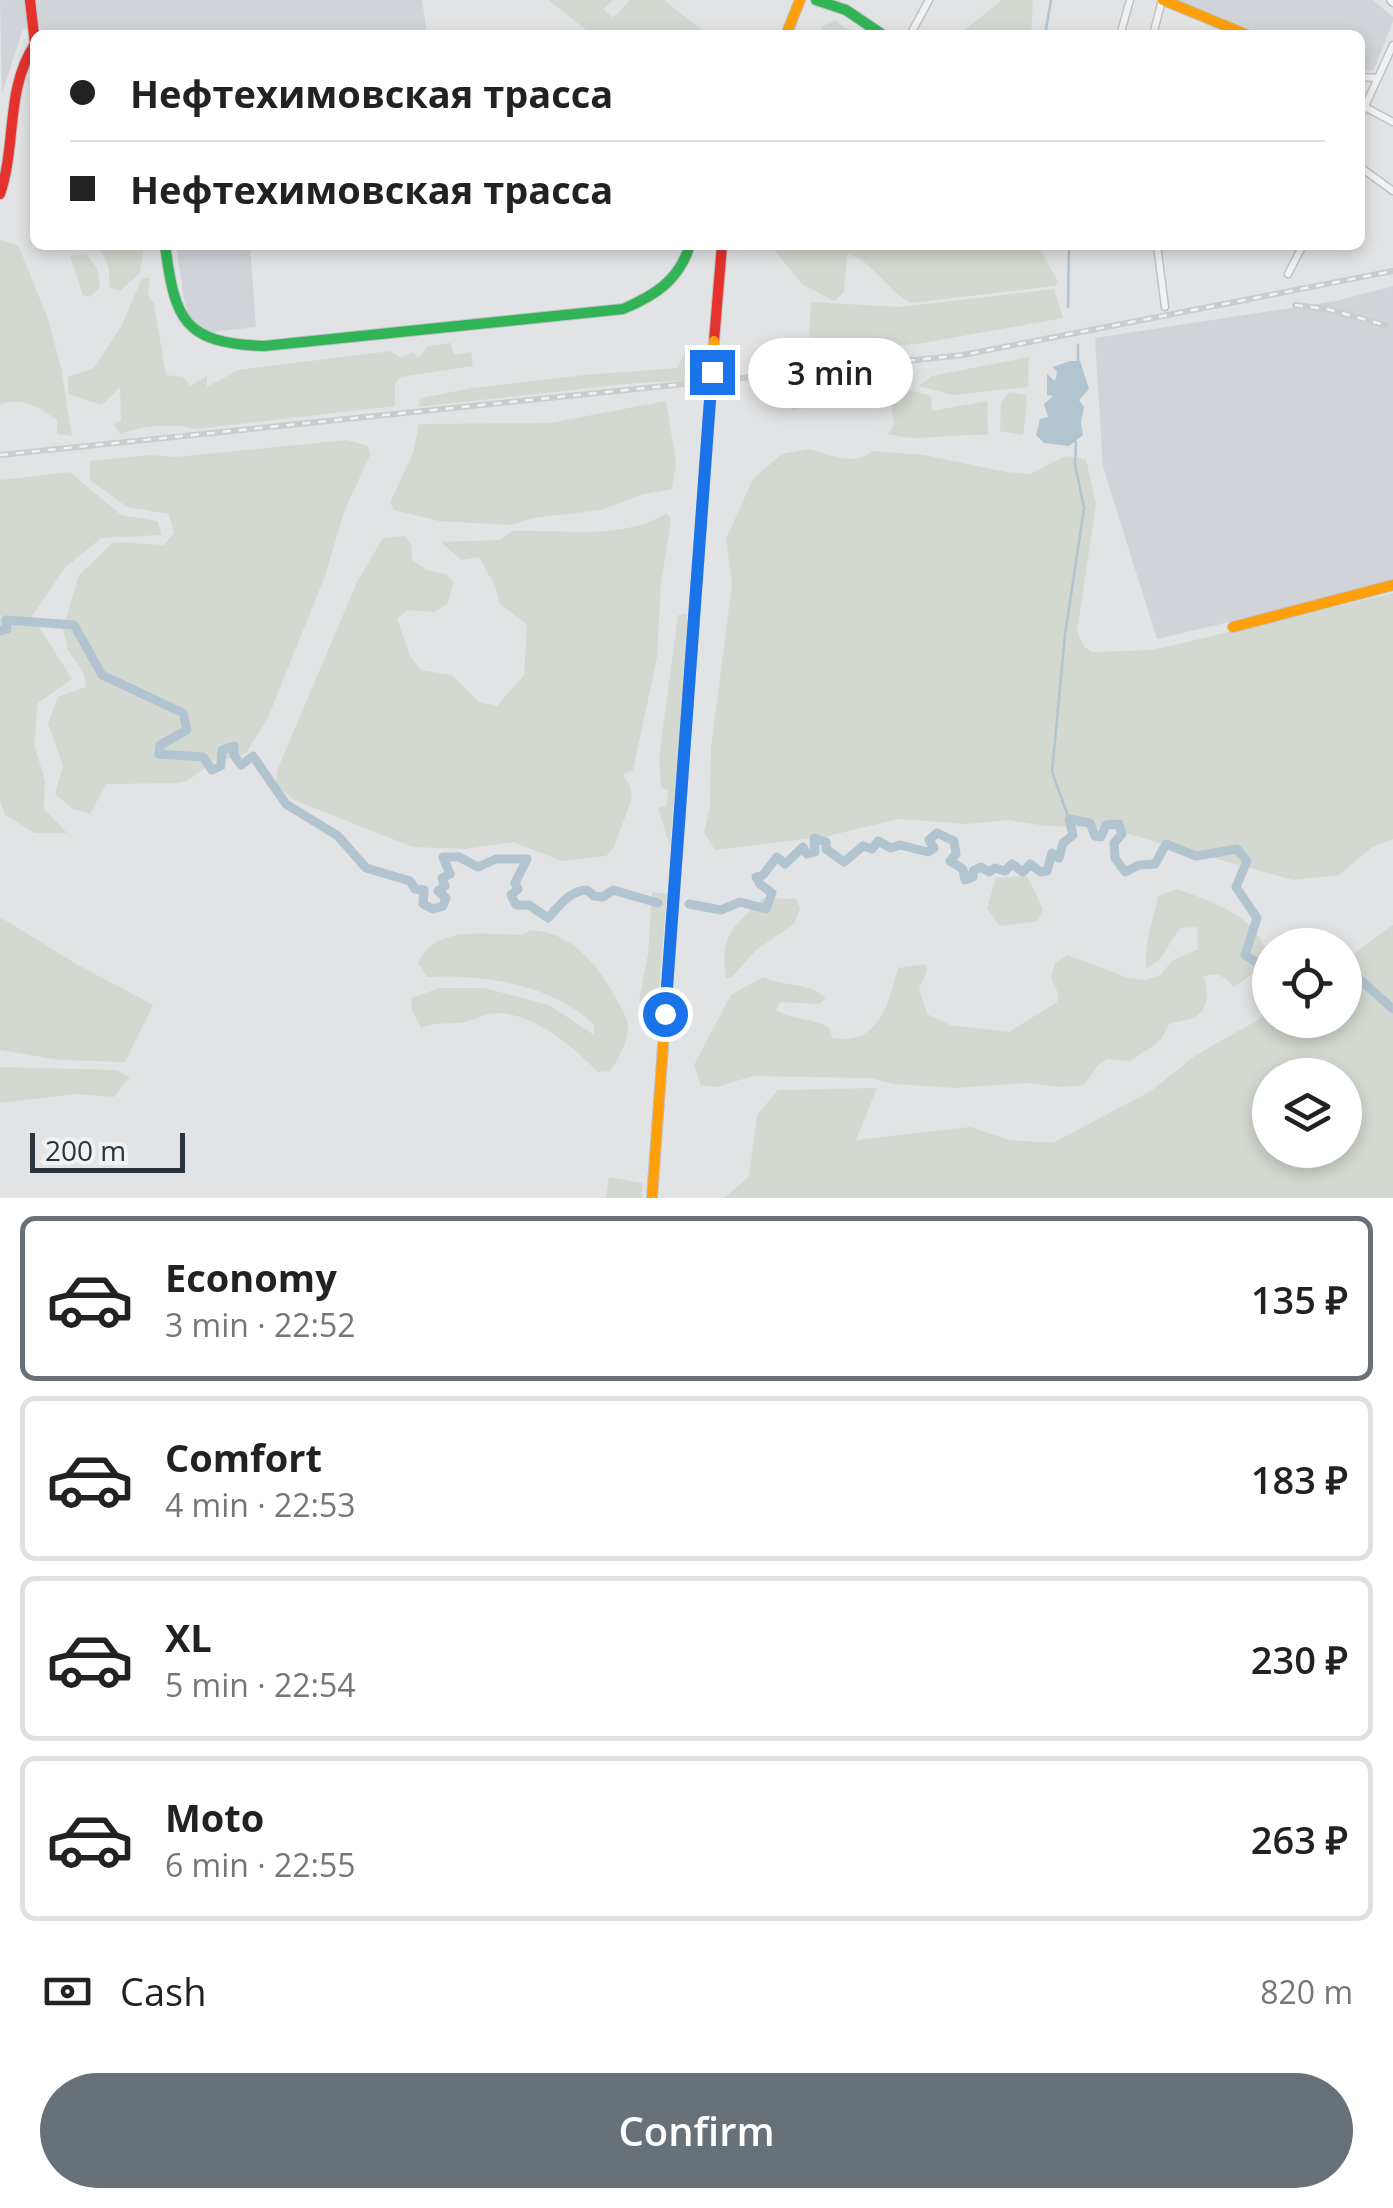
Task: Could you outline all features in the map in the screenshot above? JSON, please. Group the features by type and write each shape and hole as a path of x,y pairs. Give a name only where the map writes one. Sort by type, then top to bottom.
{"street":[{"path":"30,0 33,30"},
{"path":"788,30 800,0"},
{"path":"816,0 846,10 876,30"},
{"path":"913,30 929,0"},
{"path":"1121,30 1130,0"},
{"path":"1154,30 1163,0 1236,30"},
{"path":"1393,45 1365,107 1393,122"},
{"path":"0,194 9,166 16,73 30,52"},
{"path":"1365,77 1377,78"},
{"path":"1365,171 1393,191"},
{"path":"166,250 171,290 180,314 200,335 228,346 264,346 623,308 662,292 680,272 688,250"},
{"path":"652,1198 722,250"},
{"path":"1160,250 1165,307"},
{"path":"1288,274 1298,250"},
{"path":"1234,627 1393,585"}],"shaded area":[{"path":"0,0 422,0 426,30 23,29 2,93"},
{"path":"548,0 613,0 603,9 613,18 630,0 664,0 702,30 587,30"},
{"path":"1002,0 1033,0 1031,30 964,30"},
{"path":"1176,0 1373,0 1393,17 1374,70 1365,71 1365,30 1253,30"},
{"path":"836,20 853,30 821,30"},
{"path":"0,240 18,245 48,319 61,367 72,436 57,434 57,420 37,407 16,402 0,404"},
{"path":"143,250 140,273 120,291 109,287 108,265 100,251"},
{"path":"177,250 250,250 256,327 211,332 189,315"},
{"path":"774,250 1041,250 1058,282 1055,286 911,303 865,263 847,254 844,292 834,301 802,284"},
{"path":"86,254 97,268 100,287 90,297 83,295 70,256"},
{"path":"142,278 150,278 148,296 154,303 166,375 183,377 190,386 207,376 207,387 238,370 391,351 401,358 413,352 418,358 428,346 451,343 454,355 471,352 473,366 400,377 395,384 395,406 195,429 158,426 121,434 113,425 121,420 120,387 102,405 68,394 68,377 94,368 122,325"},
{"path":"1393,286 1393,583 1157,639 1103,467 1095,338 1336,301"},
{"path":"1054,289 1063,318 923,343 808,356 811,302 899,307"},
{"path":"688,347 707,349 704,378 693,375 686,381 418,407 421,398 473,388 677,368"},
{"path":"1029,357 1028,387 953,395 919,386 932,376"},
{"path":"873,379 825,404 791,411 800,384"},
{"path":"898,387 931,396 932,411 987,401 988,435 912,438 888,434 894,424 890,395"},
{"path":"1009,392 1026,395 1023,435 1000,431 1001,403"},
{"path":"666,401 676,463 672,489 640,495 601,510 534,518 510,525 439,521 394,510 390,503 413,453 419,424 550,423"},
{"path":"347,440 368,446 370,455 344,512 325,576 267,720 246,753 218,759 187,781 106,784 90,814 73,809 55,794 63,766 48,723 58,697 86,687 83,672 68,650 63,629 79,575 113,542 164,545 174,533 169,514 127,507 90,480 90,461 150,455 176,457"},
{"path":"810,449 851,459 873,451 924,455 1030,474 1065,456 1086,459 1096,504 1077,631 1084,647 1092,652 1153,650 1393,593 1393,839 1372,847 1339,875 1293,880 1107,828 1008,820 968,824 898,819 828,836 715,850 704,832 710,807 711,748 732,584 726,539 753,479 782,454"},
{"path":"70,472 121,515 157,521 162,535 101,538 65,568 32,616 72,679 38,703 34,744 45,781 44,809 67,833 35,833 5,815 0,800 0,480"},
{"path":"667,513 671,519 661,584 657,657 633,770 623,775 632,798 614,847 606,856 562,861 513,842 464,849 413,847 294,800 275,784 279,766 357,582 383,538 405,536 411,544 412,560 427,570 446,574 454,582 447,604 434,612 408,610 397,618 410,656 421,670 452,675 479,702 497,706 524,675 527,625 499,603 496,588 479,557 461,560 441,542 500,540 512,531 611,530 649,522"},
{"path":"687,614 686,671 670,846 658,808 666,806 668,790 661,787 659,758 678,615"},
{"path":"1027,876 1043,909 1038,921 1000,926 987,909 996,878"},
{"path":"1177,889 1243,920 1252,929 1252,974 1234,987 1220,976 1204,976 1207,997 1197,1015 1170,1023 1161,1039 1130,1061 1107,1059 1084,1085 1025,1083 955,1088 894,1084 871,1078 753,1076 717,1087 701,1085 694,1065 731,995 763,977 820,993 826,998 819,1004 780,1002 776,1010 830,1028 832,1038 848,1039 861,1036 879,1020 898,968 926,964 919,989 927,1014 950,1025 1009,1032 1057,1002 1058,993 1051,979 1055,963 1067,955 1128,978 1145,980 1160,975 1172,961 1198,949 1197,927 1180,928 1159,960 1147,969 1147,943 1158,896"},
{"path":"652,892 667,894 657,1010 639,1001 648,954"},
{"path":"763,898 796,899 800,909 794,924 756,950 732,977 726,978 725,952 731,933"},
{"path":"0,917 153,1005 125,1062 60,1060 0,1050"},
{"path":"1393,925 1393,1198 725,1198 749,1176 757,1115 778,1090 877,1088 856,1140 970,1127 1009,1140 1053,1143 1151,1091 1196,1055 1252,1023 1252,1038 1362,1038 1362,948"},
{"path":"531,930 558,937 581,952 600,972 621,1007 628,1032 610,1071 598,1072 552,1033 511,1015 492,1013 464,1022 421,1028 411,998 440,988 484,988 549,1005 594,1035 594,1025 577,1011 538,991 471,977 427,977 418,963 436,942 449,937 522,935"},
{"path":"0,1067 116,1070 130,1077 114,1097 75,1094 0,1103"},
{"path":"609,1177 643,1183 642,1198 606,1198"}],"water":[{"path":"1080,361 1089,389 1079,400 1084,407 1083,435 1069,446 1044,443 1036,435 1040,419 1048,417 1044,404 1053,396 1047,395 1047,374 1055,381 1057,372 1053,367"}],"waterway":[{"path":"1046,30 1051,0"},
{"path":"1068,307 1069,250"},
{"path":"1078,345 1078,361"},
{"path":"1069,819 1052,772 1065,635 1084,508 1075,464 1076,442"},
{"path":"0,631 7,629 6,620 74,625 102,675 183,713 187,730 160,745 159,754 203,757 212,770 221,766 222,750 234,746 234,755 241,765 253,756 286,804 338,836 366,868 410,881 415,889 424,890 423,904 433,909 443,906 446,898 438,891 445,886 442,878 450,874 443,857 459,857 478,867 496,859 527,859 515,883 518,889 511,895 516,905 529,905 548,918 570,896 587,890 603,897 613,890 658,903"},
{"path":"689,904 721,910 740,902 766,909 772,893 756,877 763,875 777,857 785,864 803,847 807,854 815,852 814,838 826,842 826,849 844,862 863,846 872,849 878,841 891,848 900,845 928,852 934,848 929,840 937,833 954,841 956,854 950,861 963,869 965,880 981,867 989,872 995,868 1005,871 1012,864 1023,872 1030,864 1041,872 1047,871 1052,853 1059,858 1063,843 1073,835 1069,819 1090,823 1095,836 1101,837 1106,825 1119,824 1122,834 1114,843 1115,858 1125,872 1139,865 1155,864 1166,844 1196,856 1237,849 1247,861 1236,887 1257,918 1254,928"},
{"path":"1252,933 1245,955 1252,959"},
{"path":"1362,981 1393,1009"}],"railway":[{"path":"0,455 963,355 1393,271"},
{"path":"1295,305 1327,309 1385,325"}],"traffic: fast":[{"path":"816,0 846,10 876,30"},
{"path":"166,250 173,292 188,322 216,340 264,346 623,309 665,285 680,268 688,250"}],"traffic: slow":[{"path":"788,30 800,0"},
{"path":"1163,0 1236,30"},
{"path":"710,404 714,341"},
{"path":"1233,627 1393,585"},
{"path":"652,1198 688,700"}],"traffic: jam":[{"path":"30,0 33,30"},
{"path":"0,194 19,79 30,53"},
{"path":"714,341 722,250"},
{"path":"688,700 710,404"}],"route":[{"path":"665,1014 712,372"}]}
